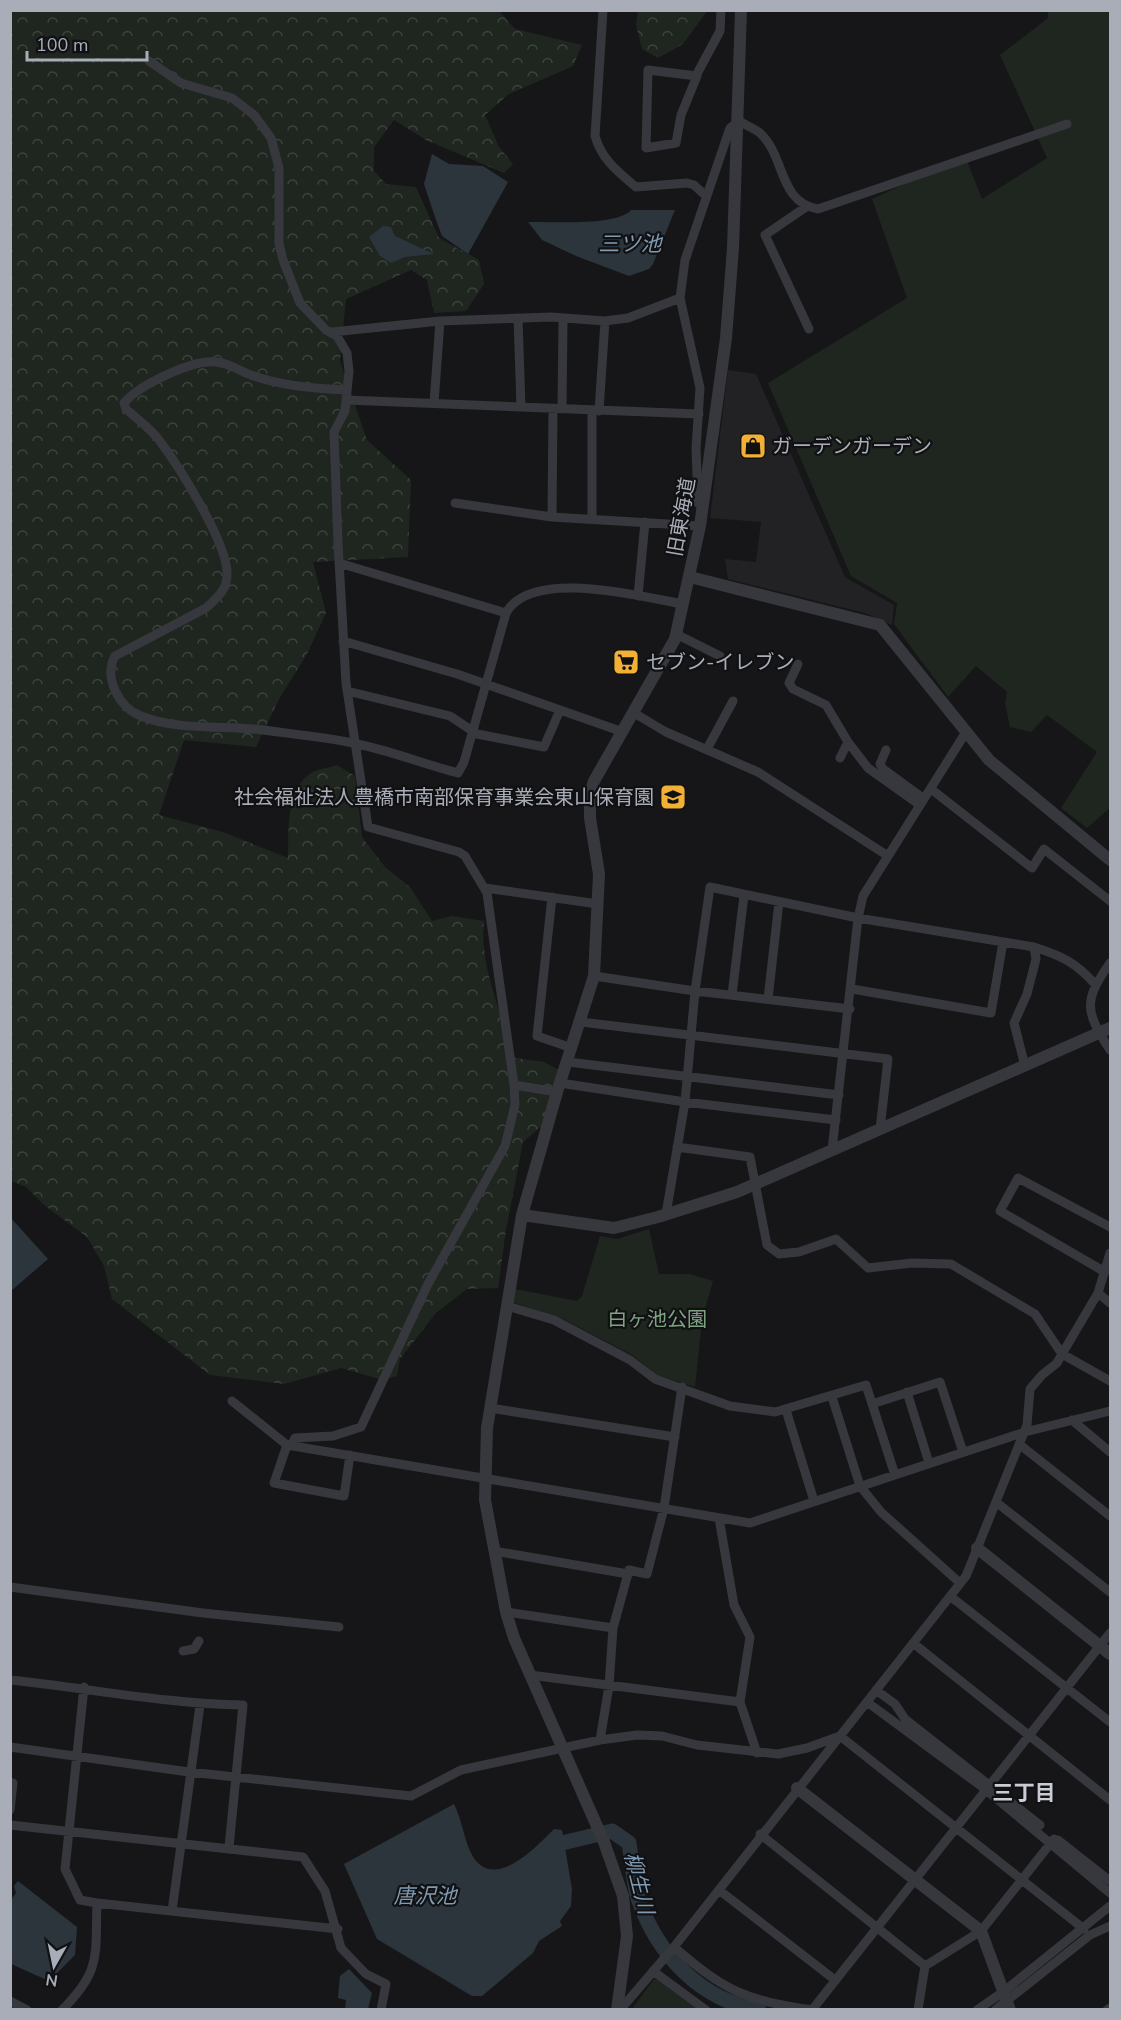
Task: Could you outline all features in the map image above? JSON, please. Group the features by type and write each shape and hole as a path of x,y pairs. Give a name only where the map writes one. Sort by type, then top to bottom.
{"street":[{"path":"603,10 595,136 599,151 608,163 636,187 687,183 694,185 706,196"},
{"path":"697,76 648,70 646,148 676,143 681,115 697,76 720,31 721,10"},
{"name":"旧東海道","path":"741,10 739,121 726,338 704,509 690,577 880,625 989,760 1110,860"},
{"path":"149,61 181,83 232,98 254,115 271,138 279,168 279,243 283,260 300,303 332,332 347,353 345,411 334,432 339,563 347,691 368,827 459,852 465,856 485,888 514,1085 515,1105 506,1146 428,1284 361,1427 333,1436 295,1438 289,1445 274,1483 344,1496 350,1455"},
{"path":"704,509 698,503 700,388 680,298 685,260 730,128 739,121 760,132 772,149 790,193 806,207 818,209 836,205 1067,124"},
{"path":"806,207 765,235 809,329"},
{"path":"332,332 440,321 518,318 605,321 628,318 680,298"},
{"path":"518,318 521,407"},
{"path":"552,517 563,320"},
{"path":"434,403 440,321"},
{"path":"592,518 596,411 605,321"},
{"path":"683,604 638,596 556,588 526,596 514,603 506,613 464,762 458,773 354,743 259,730 164,722 139,716 123,704 118,697 111,667 115,656 211,604 225,587 227,576 220,545 194,496 158,439 126,409 124,403 131,395 195,364 214,362 231,365 250,375 347,395 369,403 434,403 699,414"},
{"path":"455,503 552,517 700,526"},
{"path":"638,596 645,522"},
{"path":"339,563 506,613"},
{"path":"618,2010 627,1936 623,1896 604,1842 530,1675 506,1612 485,1500 484,1478 490,1408 522,1215 594,976 599,874 590,818 590,794 594,781 664,661 676,634 690,577"},
{"path":"676,634 720,656"},
{"path":"343,641 487,684 622,732"},
{"path":"798,664 789,683 793,689 826,705 848,742 868,768 922,802"},
{"path":"347,691 450,716 473,731 544,747 560,710"},
{"path":"707,749 733,701"},
{"path":"634,713 666,732 758,772 888,856"},
{"path":"832,1150 850,1009 858,918 863,896 966,732"},
{"path":"840,758 848,742"},
{"path":"886,750 880,759 883,769 922,802"},
{"path":"931,789 1032,868 1044,849 1110,901"},
{"path":"666,1214 685,1102 695,991 710,887 858,918 1034,947 1063,956 1082,969 1095,984"},
{"path":"485,888 598,904"},
{"path":"732,995 744,895"},
{"path":"552,897 537,1035 572,1048"},
{"path":"768,999 779,902"},
{"path":"852,989 991,1013 1003,942"},
{"path":"1025,1066 1014,1023 1027,994 1036,959 1034,947"},
{"path":"1110,963 1095,984 1089,998 1090,1016 1105,1031 1110,1050"},
{"path":"594,976 695,991 850,1009"},
{"path":"580,1022 888,1059 880,1129"},
{"path":"522,1215 614,1228 666,1214 757,1183 1105,1031"},
{"path":"567,1062 839,1095"},
{"path":"514,1085 559,1087 836,1120"},
{"path":"677,1147 750,1157 757,1183 767,1245 779,1254 799,1252 836,1239 868,1268 912,1263 951,1263 1035,1314 1062,1354 1110,1381"},
{"path":"1106,1272 1000,1211 1018,1178 1110,1227"},
{"path":"618,2010 672,1949 760,1834 960,1583 977,1548 1024,1432 1030,1389 1057,1363 1098,1293 1110,1253"},
{"path":"1098,1293 1110,1303"},
{"path":"507,1306 554,1320 630,1360 655,1379 730,1406 775,1412 832,1397 866,1385 895,1475"},
{"path":"872,1404 940,1382 963,1452"},
{"path":"600,1740 609,1686 612,1628 629,1570 646,1574 664,1508 682,1387"},
{"path":"907,1392 929,1463"},
{"path":"832,1397 860,1486 881,1512 960,1583"},
{"path":"232,1401 289,1445 750,1523 1024,1432 1110,1411"},
{"path":"490,1408 675,1437"},
{"path":"786,1410 814,1502"},
{"path":"1072,1420 1110,1452"},
{"path":"1019,1444 1110,1516"},
{"path":"996,1502 1110,1592"},
{"path":"719,1518 734,1605 750,1637 740,1702 757,1753"},
{"path":"977,1548 1110,1654"},
{"path":"494,1551 628,1574"},
{"path":"10,1587 203,1613 339,1627"},
{"path":"950,1596 1110,1722"},
{"path":"506,1612 612,1628"},
{"path":"672,1949 708,1977 732,1991 763,2002 813,2010 914,1878 1110,1633"},
{"path":"183,1651 194,1649 200,1641"},
{"path":"913,1643 1110,1800"},
{"path":"530,1675 740,1702"},
{"path":"10,1680 84,1687 200,1705 243,1705 234,1777 229,1847"},
{"path":"84,1687 65,1869 80,1900 338,1929"},
{"path":"876,1690 895,1704 905,1719 1053,1840 1110,1893"},
{"path":"867,1702 988,1786"},
{"path":"172,1911 189,1772 200,1705"},
{"path":"10,1747 189,1772 411,1796 460,1770 563,1750 600,1740 637,1735 662,1736 697,1745 777,1754 807,1748 840,1736"},
{"path":"840,1736 1084,1929"},
{"path":"10,1783 13,1783 10,1810"},
{"path":"797,1788 981,1931 1007,2001"},
{"path":"10,1825 229,1847 303,1857 325,1891 338,1929 341,1948 352,1963 366,1974 386,1984 381,2010"},
{"path":"760,1834 925,1966"},
{"path":"918,2010 925,1966 981,1931 1053,1840"},
{"path":"1053,1840 1110,1881"},
{"path":"718,1890 835,1980"},
{"path":"62,2010 88,1981 94,1966 97,1903"},
{"path":"977,2010 1007,2001 1110,1906"},
{"path":"995,2010 1090,1935 1110,1926"},
{"path":"653,1971 706,2010"},
{"path":"10,2001 27,2010"}],"shaded area":[{"name":"ガーデンガーデン","path":"728,370 756,374 845,577 894,605 892,625 865,613 728,579 725,559 756,562 761,522 710,518"}],"green space":[{"path":"638,10 707,11 683,44 658,58 642,49 636,25"},
{"path":"10,11 499,11 515,29 582,45 573,66 509,94 485,115 499,147 513,164 504,173 426,140 394,120 374,147 374,171 386,184 416,187 439,238 479,260 484,284 466,311 434,313 427,280 411,270 346,299 340,361 367,440 411,480 408,557 313,562 326,613 307,654 278,701 256,747 184,740 159,815 223,832 288,858 292,801 302,781 313,772 337,765 355,776 362,837 385,867 410,887 432,921 452,916 484,921 483,938 488,973 515,1058 544,1062 559,1070 545,1123 523,1142 506,1230 498,1288 467,1289 436,1313 400,1359 397,1376 383,1380 341,1368 284,1384 210,1375 112,1299 104,1266 87,1237 44,1205 26,1187 11,1181"},
{"path":"1048,11 1110,11 1110,808 1087,828 1061,808 1097,752 1047,715 1031,732 1010,727 1005,703 1007,692 976,666 948,697 894,624 897,603 851,576 768,383 907,298 872,199 965,156 982,199 1047,158 1000,55 1048,18"},
{"name":"白ヶ池公園","path":"649,1229 659,1274 690,1274 713,1281 702,1319 695,1387 656,1375 634,1356 563,1319 512,1302 515,1289 577,1301 582,1296 600,1236 617,1239"},
{"path":"655,1978 698,2009 631,2010"}],"water":[{"path":"432,154 449,164 483,166 508,182 468,254 442,236 435,217 424,184"},
{"name":"三ツ池","path":"631,210 675,210 653,264 649,269 629,276 542,240 528,222 598,221 612,219"},
{"path":"383,226 391,227 395,236 434,254 405,257 391,263 380,256 369,237"},
{"path":"10,1217 48,1259 11,1291 10,1291"},
{"name":"唐沢池","path":"454,1804 471,1853 480,1865 490,1869 502,1868 514,1863 537,1846 554,1829 562,1830 572,1889 571,1906 560,1921 562,1926 539,1941 533,1953 482,1996 472,1996 377,1939 344,1864"},
{"path":"18,1881 77,1927 75,1955 49,1981 11,1964 11,1900 16,1893 14,1886"},
{"path":"349,1969 372,1993 368,2009 345,2009 346,2000 338,1998 340,1976"}],"waterway":[{"name":"柳生川","path":"547,1852 558,1844 612,1831 629,1843 638,1898 646,1918 669,1955 700,1985 738,2005 759,2010"}],"place":[{"name":"ガーデンガーデン","path":"753,446"},
{"name":"セブン-イレブン","path":"626,662"},
{"name":"社会福祉法人豊橋市南部保育事業会東山保育園","path":"673,797"}],"district":[{"name":"三丁目","path":"1024,1793"}]}
